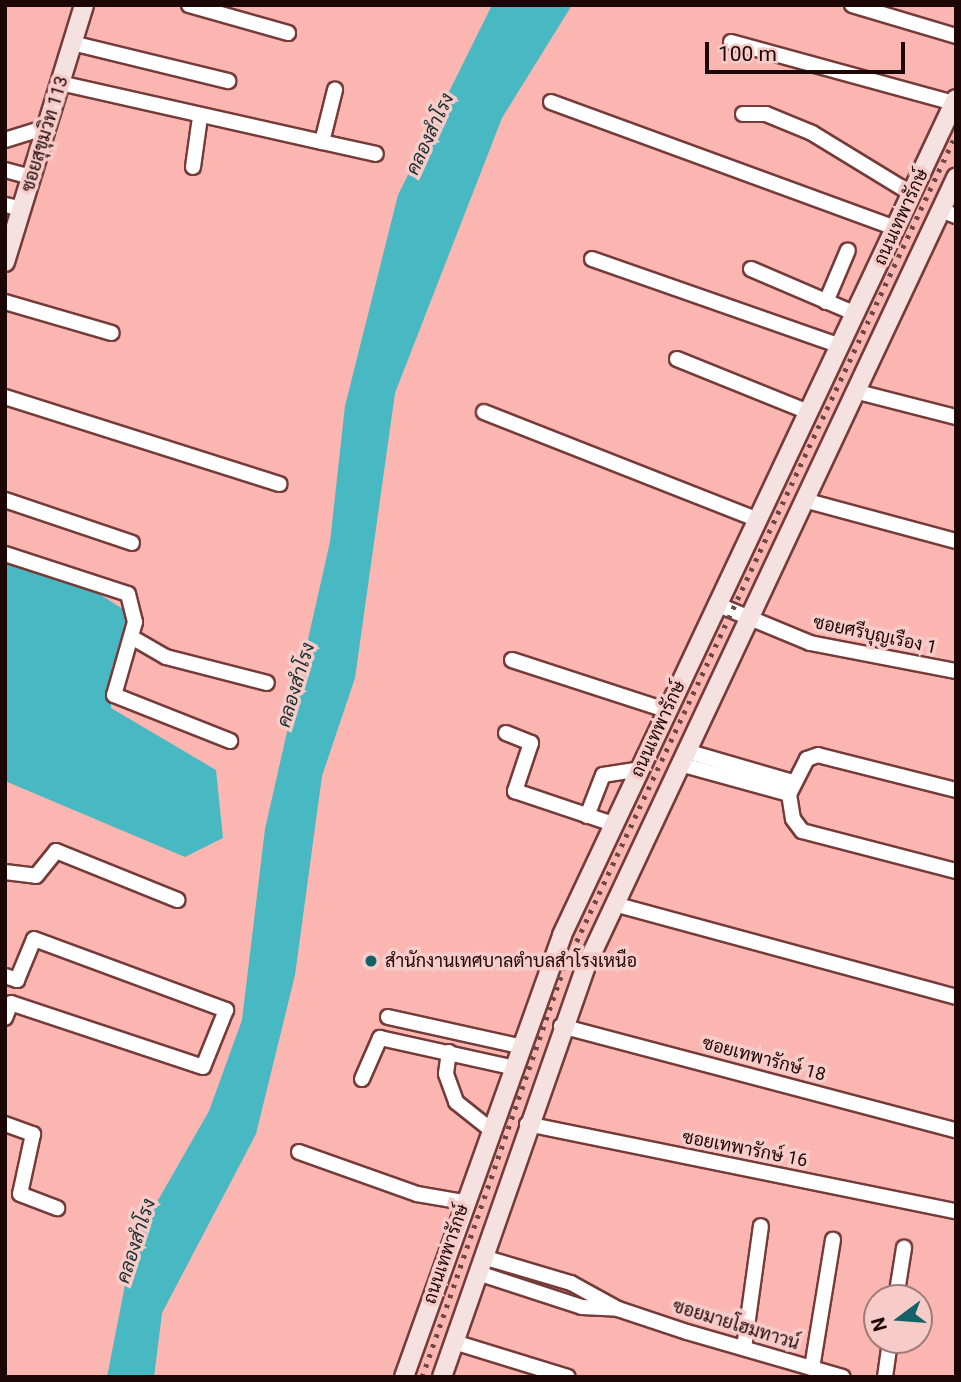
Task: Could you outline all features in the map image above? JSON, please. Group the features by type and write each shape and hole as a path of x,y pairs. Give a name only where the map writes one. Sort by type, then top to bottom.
{"main road":[{"name":"ซอยสุขุมวิท 113","path":"5,262 13,207 32,177 84,5"},
{"name":"ถนนเทพารักษ์","path":"404,1377 511,1067 613,824 955,101"},
{"name":"ถนนเทพารักษ์","path":"442,1377 561,1026 614,904 804,500 948,213 956,178"}],"street":[{"path":"189,5 288,33"},
{"path":"852,5 956,36"},
{"path":"731,42 955,101"},
{"path":"72,43 228,81"},
{"path":"60,83 200,117 376,154"},
{"path":"322,142 335,90"},
{"path":"551,102 896,228"},
{"path":"743,114 766,114 812,133 912,194"},
{"path":"193,167 200,117"},
{"path":"5,140 47,127"},
{"path":"5,170 32,177"},
{"path":"826,302 848,250"},
{"path":"592,259 840,346"},
{"path":"751,269 856,314"},
{"path":"5,302 112,333"},
{"path":"677,359 808,412"},
{"path":"858,392 956,417"},
{"path":"5,397 280,484"},
{"path":"484,412 756,519"},
{"path":"5,500 132,543"},
{"path":"804,500 956,541"},
{"path":"5,554 122,589 135,610 133,638 114,685 117,698 230,741"},
{"name":"ซอยศรีบุญเรือง 1","path":"716,604 810,643 956,671"},
{"path":"133,638 166,657 267,683"},
{"path":"512,660 666,710"},
{"path":"506,733 531,743 515,791 613,824"},
{"path":"956,790 818,755 807,759 791,788 793,819 803,831 956,871"},
{"path":"683,758 791,788"},
{"path":"587,816 603,775 639,769"},
{"path":"5,872 36,876 56,851 177,900"},
{"path":"614,904 956,997"},
{"path":"5,1018 11,1003 11,978 34,939 226,1010 203,1067 11,1003"},
{"path":"388,1017 519,1046"},
{"name":"ซอยเทพารักษ์ 18","path":"561,1026 956,1130"},
{"path":"362,1079 380,1038 511,1067"},
{"path":"449,1052 446,1074 456,1102 490,1129"},
{"path":"5,1124 33,1134 20,1194 57,1208"},
{"name":"ซอยเทพารักษ์ 16","path":"527,1124 956,1212"},
{"path":"299,1152 407,1190 464,1202"},
{"path":"744,1348 761,1226"},
{"path":"812,1368 833,1240"},
{"path":"898,1284 904,1248"},
{"name":"ซอยมายโฮมทาวน์","path":"480,1265 571,1283 618,1309 843,1377"},
{"path":"454,1342 568,1377"},
{"path":"885,1377 888,1354"}],"water":[{"name":"คลองสำโรง","path":"492,5 572,5 502,118 395,393 355,678 322,776 295,975 256,1134 162,1313 154,1377 107,1377 133,1244 209,1111 242,1020 265,829 330,542 345,406 398,195"},
{"path":"5,560 85,585 126,611 133,631 112,666 111,708 216,770 223,838 185,857 5,781"}],"railway":[{"path":"422,1377 563,970 956,134"}],"place":[{"name":"สำนักงานเทศบาลตำบลสำโรงเหนือ","path":"371,961"}]}
